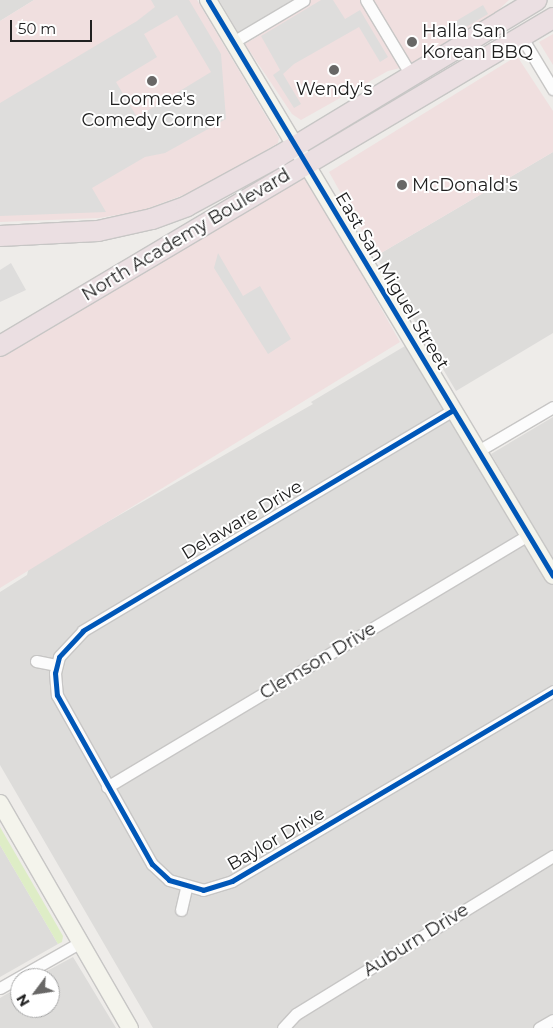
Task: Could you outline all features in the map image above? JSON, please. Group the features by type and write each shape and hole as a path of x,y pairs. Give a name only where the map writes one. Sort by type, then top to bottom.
{"highway":[{"name":"North Academy Boulevard","path":"0,236 98,231 152,219 200,199 537,0"},
{"name":"North Academy Boulevard","path":"0,346 553,18"}],"street":[{"name":"East San Miguel Street","path":"208,0 296,144 528,535 550,566"},
{"path":"233,42 304,0"},
{"path":"366,0 411,75"},
{"path":"521,36 553,89"},
{"path":"478,451 553,407"},
{"name":"Delaware Drive","path":"56,665 64,649 83,631 453,410"},
{"name":"Clemson Drive","path":"107,787 528,535"},
{"path":"36,661 56,665"},
{"name":"Baylor Drive","path":"56,665 55,682 63,708 107,787 152,864 169,880 186,888 212,889 232,881 553,691"},
{"path":"0,803 130,1028"},
{"name":"Auburn Drive","path":"283,1028 296,1014 553,856"},
{"path":"181,910 186,888"},
{"path":"0,988 81,942"},
{"path":"540,1028 553,1020"}],"shaded area":[{"path":"0,0 34,0 0,21"},
{"path":"34,0 197,0 279,138 278,143 205,187 141,211 99,218 0,222 0,21"},
{"path":"151,0 189,0 221,54 226,119 165,153 145,157 92,188 106,212 0,216 0,103 137,21 155,7","holes":["177,15 211,72 137,117 116,82 157,57 144,34"]},
{"path":"219,0 306,0 309,5 245,44"},
{"path":"306,0 509,0 492,16 416,64 388,71 301,120 292,114 245,44 309,5"},
{"path":"321,0 333,0 345,19 360,10 388,57 380,62 359,27 294,64 283,74 301,104 294,108 273,75 280,70 261,36"},
{"path":"483,5 488,14 451,36 446,27"},
{"path":"553,34 553,65 539,42"},
{"path":"517,56 553,111 553,152 376,256 329,172"},
{"path":"553,152 553,333 456,391 376,256"},
{"path":"305,174 400,342 0,588 0,354"},
{"path":"218,253 243,296 260,286 291,339 268,354 214,268"},
{"path":"11,263 26,290 0,302 0,270"},
{"path":"405,346 504,511 519,502 491,454 553,417 553,1028 153,1028 0,765 0,592 27,575 29,567 313,404 311,402"},
{"path":"0,845 58,944 16,968 10,968 10,971 0,977"},
{"path":"73,957 116,1028 0,1028 0,998 10,992 10,1018 60,1018 60,968 53,968"}],"green space":[{"path":"0,827 63,936 62,942 58,944 0,845"}],"cycle path":[{"path":"208,0 553,576"},
{"path":"453,410 83,631 59,657 55,673 57,695 152,864 169,880 203,890 232,881 553,691"}],"place":[{"name":"Halla San Korean BBQ","path":"412,42"},
{"name":"Wendy's","path":"334,70"},
{"name":"Loomee's Comedy Corner","path":"152,81"},
{"name":"McDonald's","path":"402,185"}]}
